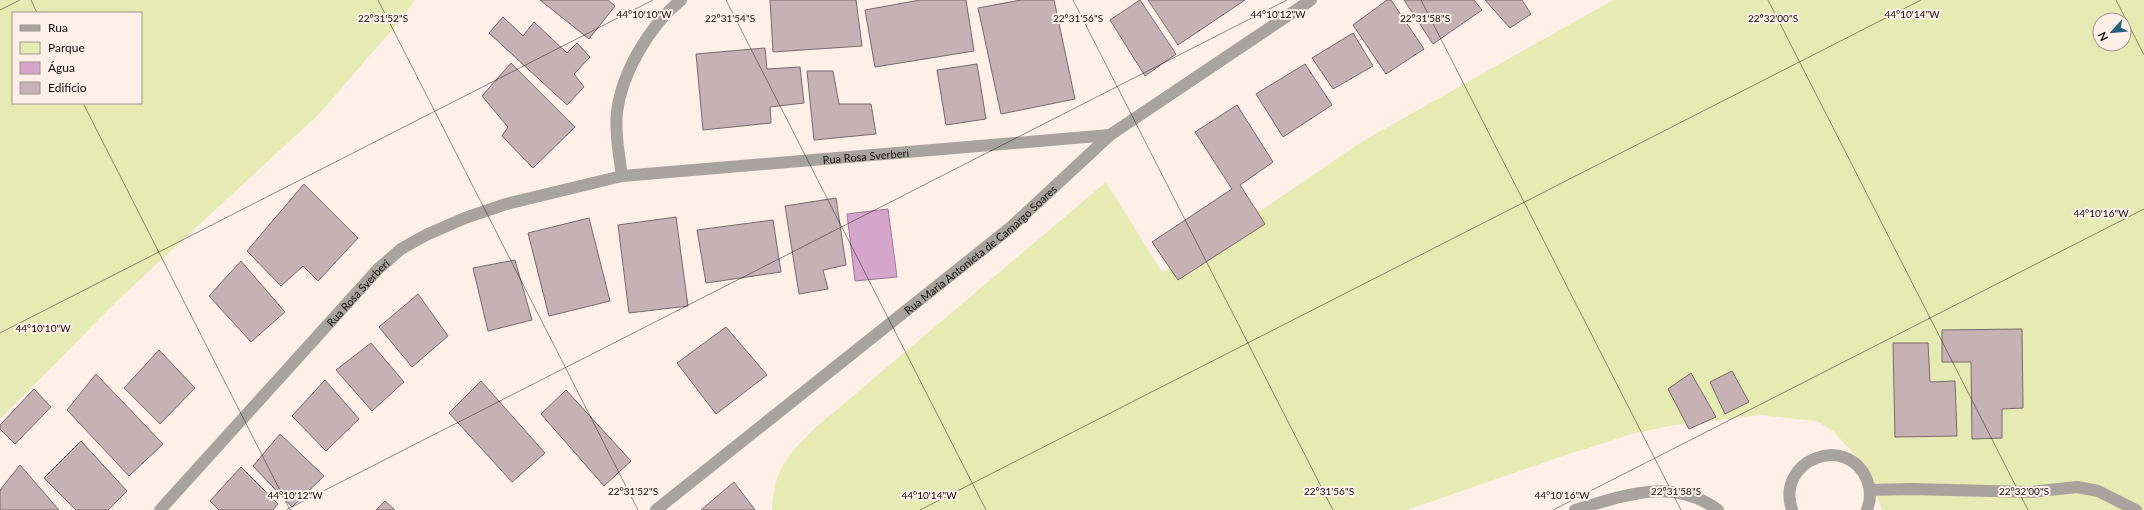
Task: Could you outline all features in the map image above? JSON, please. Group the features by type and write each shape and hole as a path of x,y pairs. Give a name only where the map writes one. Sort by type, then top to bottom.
{"street":[{"path":"622,176 617,112 625,81 652,32 681,0"},
{"name":"Rua Maria Antonieta de Camargo Soares","path":"656,510 1011,227 1110,135 1311,0"},
{"name":"Rua Rosa Sverberi","path":"160,510 378,269 401,249 426,235 465,218 506,204 622,176 1110,135"},
{"path":"1792,510 1790,491 1794,477 1802,466 1821,456 1836,456 1849,460 1865,476 1870,490 1867,510"},
{"path":"1870,490 1911,488 2031,492 2077,487 2098,491 2136,510"},
{"path":"1575,510 1630,494 1666,490 1684,493 1701,499 1718,510"}],"green space":[{"path":"0,0 415,0 397,24 319,114 120,298 0,419"},
{"path":"1613,0 2144,0 2144,510 1882,510 1873,485 1862,463 1833,431 1817,421 1759,415 1669,426 1632,434 1563,456 1407,510 772,510 773,496 779,473 790,455 815,428 1106,182 1162,272 1263,209 1363,141"}],"water":[{"path":"888,209 897,277 855,281 847,214"}],"building":[{"path":"540,0 608,0 615,6 589,39"},
{"path":"770,0 856,0 862,46 773,52"},
{"path":"920,0 966,0 974,51 875,67 865,10"},
{"path":"1021,0 1054,0 1075,99 1001,114 978,8"},
{"path":"1140,0 1176,54 1145,76 1110,20"},
{"path":"1148,0 1245,0 1178,45"},
{"path":"1387,0 1391,0 1424,49 1386,74 1353,25"},
{"path":"1404,0 1474,0 1482,10 1433,44"},
{"path":"1485,0 1522,0 1531,14 1510,28"},
{"path":"503,17 523,36 534,22 567,53 577,43 590,57 574,74 584,87 567,105 489,33"},
{"path":"1353,33 1373,66 1333,89 1312,58"},
{"path":"765,48 767,69 800,67 804,103 770,107 771,123 703,130 696,54"},
{"path":"511,63 575,127 533,168 502,136 508,127 482,96"},
{"path":"977,64 986,119 946,125 937,70"},
{"path":"1305,64 1332,105 1283,137 1256,94"},
{"path":"807,71 833,71 839,104 871,104 876,134 814,140"},
{"path":"1237,105 1273,162 1240,185 1265,224 1178,280 1152,242 1232,189 1195,132"},
{"path":"304,184 358,238 318,281 303,266 281,286 247,251"},
{"path":"836,198 846,265 823,270 828,289 799,294 785,206"},
{"path":"676,217 688,306 629,313 618,225"},
{"path":"589,218 610,301 549,316 528,233"},
{"path":"773,220 781,272 706,283 697,230"},
{"path":"515,260 532,320 488,331 473,268"},
{"path":"241,261 285,312 251,342 209,296"},
{"path":"418,294 448,336 412,367 379,327"},
{"path":"726,327 767,375 716,414 677,363"},
{"path":"2022,329 2023,408 2002,409 2002,438 1972,439 1971,362 1942,362 1942,330"},
{"path":"371,343 404,382 372,411 336,370"},
{"path":"1893,343 1928,343 1930,382 1955,381 1957,436 1895,437"},
{"path":"159,350 195,388 160,424 124,388"},
{"path":"1732,371 1749,402 1725,414 1710,382"},
{"path":"1691,373 1716,417 1689,429 1668,389"},
{"path":"96,374 163,444 129,476 67,410"},
{"path":"325,380 359,419 326,451 292,416"},
{"path":"481,381 545,453 512,482 449,413"},
{"path":"34,389 51,407 15,444 0,429 0,425"},
{"path":"566,390 631,461 604,486 541,414"},
{"path":"280,434 324,476 292,507 253,466"},
{"path":"81,441 127,491 108,510 76,510 44,478"},
{"path":"20,465 59,510 0,510 0,490"},
{"path":"241,467 278,504 273,510 219,510 210,501"},
{"path":"734,482 755,510 701,510"},
{"path":"385,501 395,510 376,510"}]}
